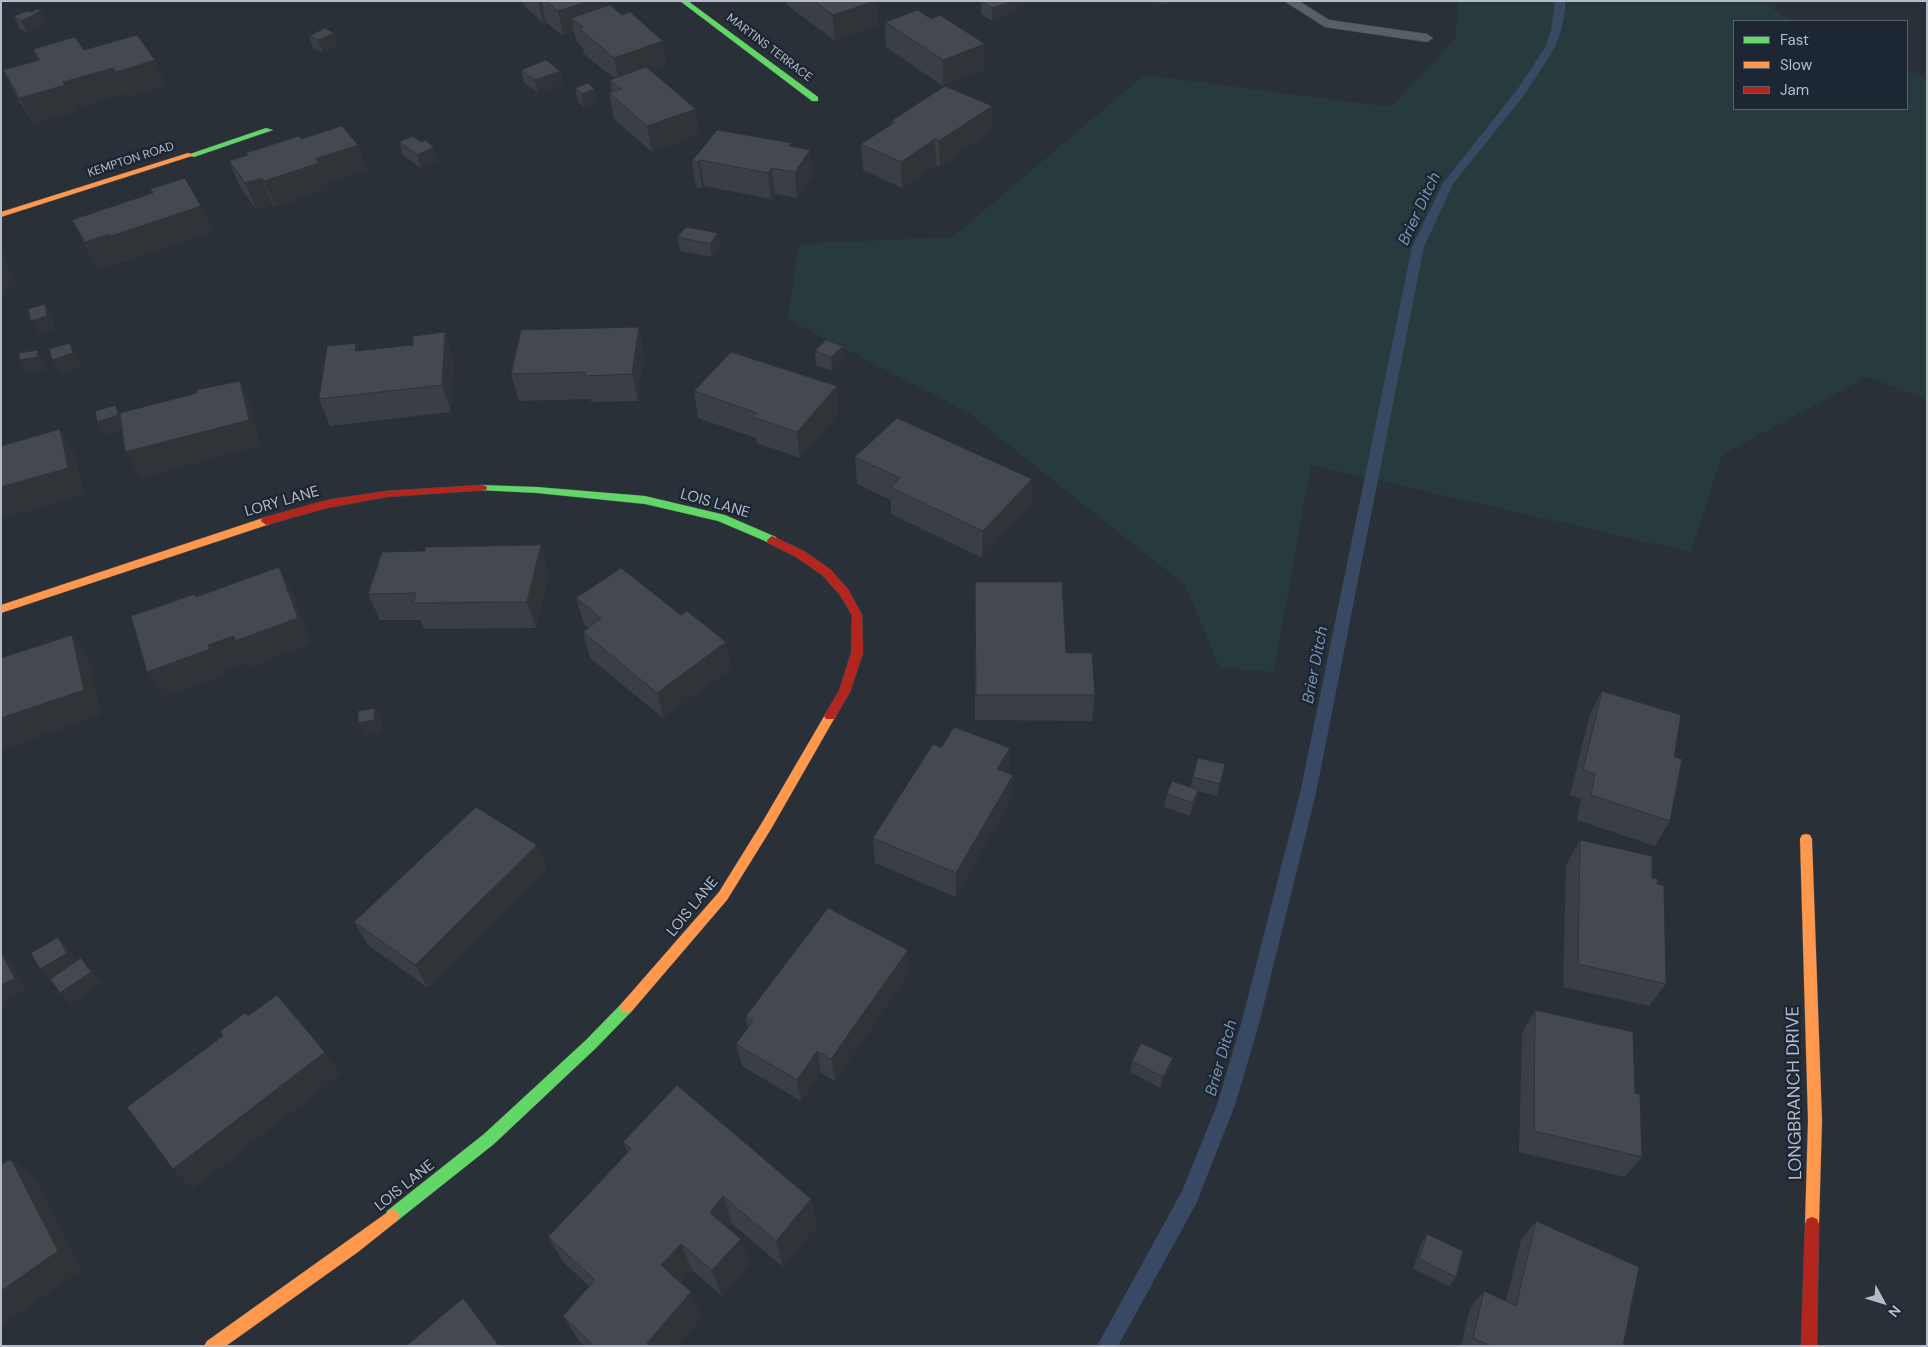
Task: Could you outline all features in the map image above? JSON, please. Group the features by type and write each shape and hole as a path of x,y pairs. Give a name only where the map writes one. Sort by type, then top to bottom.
{"street":[{"name":"MARTINS TERRACE","path":"683,1 815,99"},
{"name":"KEMPTON ROAD","path":"1,215 269,130"},
{"name":"LORY LANE","path":"1,609 250,526 327,504 386,494 468,488 537,490 583,494"},
{"name":"LOIS LANE","path":"212,1346 376,1229 489,1138 591,1044 650,982 723,896 767,826 844,692 857,653 857,615 844,592 826,572 800,554 765,536 721,518 645,500 583,494"},
{"name":"LONGBRANCH DRIVE","path":"1806,840 1816,1121 1809,1346"}],"lane":[{"path":"1290,1 1324,24 1427,38"}],"green space":[{"path":"1459,1 1763,1 1780,14 1794,20 1733,20 1733,110 1908,110 1908,71 1927,79 1927,399 1867,377 1722,455 1691,552 1311,465 1274,672 1219,667 1185,585 967,412 787,319 799,244 953,237 1144,75 1391,107 1455,39"}],"building":[{"path":"546,1 589,1 558,11"},
{"path":"814,1 874,1 833,15"},
{"path":"981,1 1013,1 992,8"},
{"path":"610,5 622,15 630,12 663,41 614,58 579,28 583,27 571,18"},
{"path":"38,9 41,11 21,21 14,16 27,11 30,12"},
{"path":"918,10 931,19 940,15 985,44 943,60 885,22"},
{"path":"325,28 334,33 318,40 309,36"},
{"path":"137,35 155,60 116,72 113,68 63,82 65,85 20,98 3,70 40,60 33,49 75,37 84,50"},
{"path":"546,60 560,71 535,80 521,70"},
{"path":"646,67 696,109 647,126 609,93 621,89 610,80"},
{"path":"588,83 595,89 582,94 575,88"},
{"path":"945,86 992,106 939,141 935,139 901,162 861,144 895,122 891,121"},
{"path":"342,126 358,145 315,159 319,163 264,181 262,178 245,183 229,161 248,155 246,153 299,136 301,139"},
{"path":"717,130 792,143 789,146 810,150 795,172 772,168 768,173 700,160 698,162 692,161"},
{"path":"413,136 421,142 425,140 434,147 417,155 399,142"},
{"path":"185,178 201,206 111,236 109,234 85,242 72,220 153,193 150,189"},
{"path":"686,227 718,233 710,244 677,237"},
{"path":"45,304 47,316 31,321 28,309"},
{"path":"639,327 632,374 585,376 585,372 511,374 521,330"},
{"path":"445,332 442,385 319,399 327,346 356,343 355,351 413,345 413,336"},
{"path":"826,340 843,346 831,357 815,351"},
{"path":"70,343 73,353 52,360 49,349"},
{"path":"38,350 37,357 19,360 19,353"},
{"path":"731,352 837,386 797,432 753,417 757,413 694,391"},
{"path":"240,381 249,420 125,452 120,413 197,393 196,390"},
{"path":"116,405 118,415 97,422 95,411"},
{"path":"897,418 1032,479 983,531 890,487 900,478 855,457"},
{"path":"60,429 68,468 1,487 1,446"},
{"path":"541,545 527,602 413,603 416,593 368,594 382,552 425,551 426,547"},
{"path":"279,567 298,618 235,641 234,636 208,645 210,649 147,672 131,616 195,594 196,597"},
{"path":"621,568 681,615 687,611 726,642 657,693 583,632 601,618 576,598"},
{"path":"975,582 1062,582 1066,653 1092,653 1095,695 976,695"},
{"path":"72,635 84,690 1,718 1,658"},
{"path":"1602,691 1681,715 1674,757 1682,759 1670,821 1591,795 1595,774 1583,770"},
{"path":"375,708 374,720 358,723 358,711"},
{"path":"954,727 1010,748 997,769 1013,775 956,873 873,838 933,744 941,748"},
{"path":"1198,758 1225,764 1220,784 1193,777"},
{"path":"1172,781 1198,790 1193,803 1167,794"},
{"path":"476,807 537,845 415,965 354,922"},
{"path":"1580,840 1652,856 1652,878 1658,879 1657,884 1664,886 1666,984 1578,964"},
{"path":"828,908 908,950 831,1059 817,1051 797,1080 736,1044 753,1021 746,1016"},
{"path":"58,937 67,953 40,969 31,953"},
{"path":"1,953 15,978 1,985"},
{"path":"81,958 91,972 60,993 50,979"},
{"path":"277,995 325,1052 173,1169 127,1107 223,1036 220,1031 245,1013 248,1016"},
{"path":"1535,1010 1633,1032 1635,1093 1640,1094 1642,1157 1534,1131"},
{"path":"1141,1043 1173,1058 1163,1077 1132,1061"},
{"path":"677,1085 811,1199 776,1241 723,1196 710,1213 741,1239 712,1270 681,1244 661,1265 691,1292 647,1343 650,1346 594,1346 563,1316 595,1280 548,1237 631,1149 623,1142"},
{"path":"11,1159 58,1251 1,1291 1,1165"},
{"path":"1536,1221 1639,1267 1623,1346 1491,1346 1473,1338 1484,1291 1516,1306"},
{"path":"1427,1234 1463,1251 1456,1277 1419,1259"},
{"path":"463,1298 499,1346 406,1346"}],"waterway":[{"name":"Brier Ditch","path":"1107,1346 1189,1197 1226,1105 1250,1024 1308,793 1418,247 1448,183 1521,92 1549,49 1556,31 1560,1"}],"traffic: fast":[{"path":"683,1 815,99"},
{"path":"191,155 269,130"},
{"path":"482,488 537,490 645,500 721,518 772,540"},
{"path":"392,1216 489,1139 591,1044 627,1007"}],"traffic: slow":[{"path":"1,215 191,155"},
{"path":"1,609 266,521"},
{"path":"627,1007 723,896 767,825 830,716"},
{"path":"1806,839 1815,1121 1812,1224"},
{"path":"212,1346 353,1247 392,1216"}],"traffic: jam":[{"path":"266,521 327,504 386,494 482,488"},
{"path":"772,540 800,554 826,572 844,592 857,615 857,653 844,692 830,716"},
{"path":"1809,1346 1812,1224"}]}
